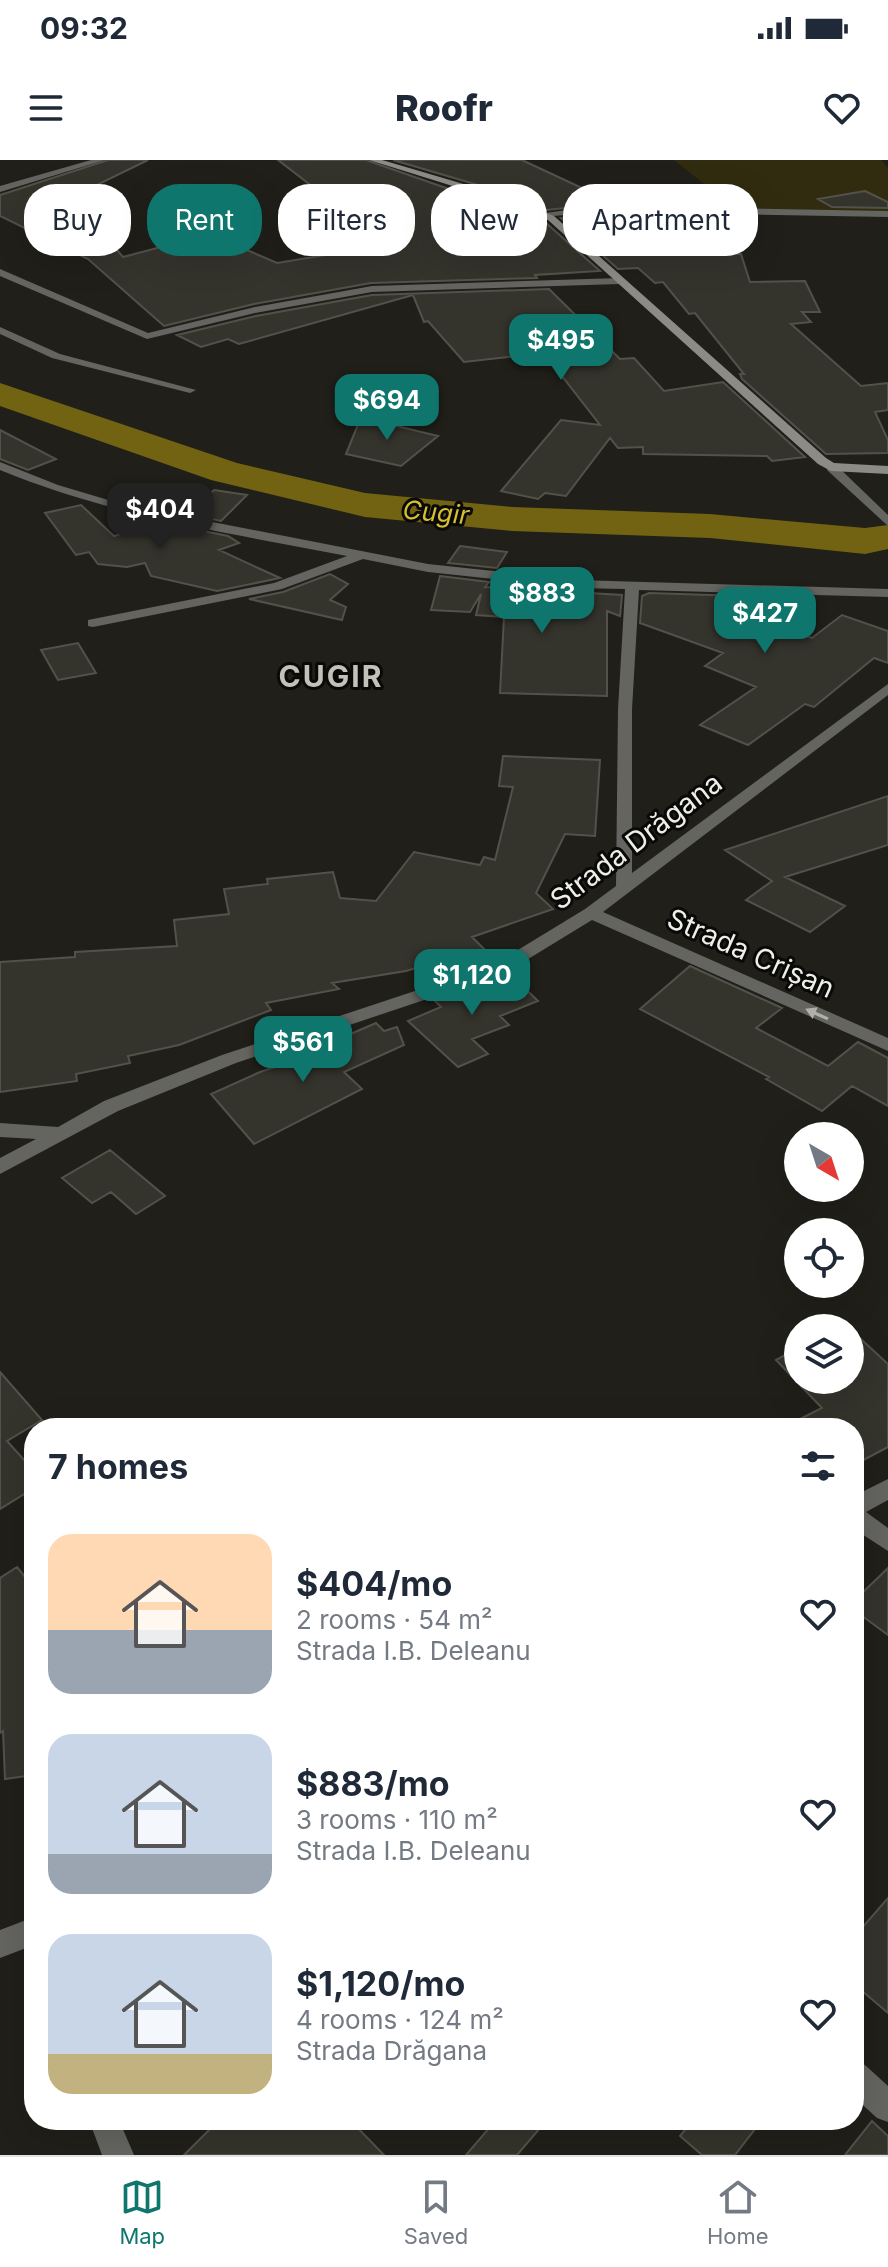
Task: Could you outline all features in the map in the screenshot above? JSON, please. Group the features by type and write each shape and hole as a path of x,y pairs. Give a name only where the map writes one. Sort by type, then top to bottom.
{"main road":[{"path":"373,160 448,184"},
{"path":"547,217 559,224 831,467 888,470"}],"street":[{"path":"0,189 101,160"},
{"path":"547,214 598,209 888,214"},
{"path":"0,272 147,336 255,310 372,289 620,281"},
{"path":"0,330 56,356 190,390"},
{"path":"0,466 54,488 123,508 360,556 505,577 632,586 888,593"},
{"path":"831,467 888,522"},
{"path":"93,623 264,589 360,556"},
{"path":"624,886 625,709 632,586"},
{"name":"Strada Drăgana","path":"0,1167 111,1106 229,1059 469,979 514,960 591,913 888,688"},
{"name":"Strada Crișan","path":"591,913 888,1045"},
{"path":"0,1130 57,1133"},
{"path":"864,1502 888,1489"},
{"path":"864,1523 888,1541"},
{"path":"0,1944 24,1935"},
{"path":"864,2085 888,2107"},
{"path":"108,2130 118,2155"}],"shaded area":[{"path":"674,160 881,160 888,168 888,211 758,209 758,184 704,184"}],"building":[{"path":"108,160 148,160 99,184 34,184"},
{"path":"278,160 366,160 435,184 431,184 431,256 547,256 547,224 563,238 563,256 583,256 600,271 535,275 537,278 371,283 254,304 164,326 82,256 123,257 147,251 147,256 261,256 277,263 320,256 415,256 415,184 309,184"},
{"path":"393,160 522,160 573,184 563,184 563,208 547,210 547,184 475,184"},
{"path":"24,187 24,228 0,216 0,195"},
{"path":"865,191 888,202 888,208 832,207 818,199"},
{"path":"603,256 742,256 750,282 805,281 820,312 802,312 811,322 791,324 861,386 888,383 888,410 875,412 888,440 888,453 826,454 742,379 740,374 744,374 695,313 689,314 663,282 655,283 638,268 618,269"},
{"path":"549,289 620,359 634,358 664,391 723,382 805,457 772,461 767,456 643,454 643,447 618,448 610,438 566,496 545,493 538,499 501,491 561,420 600,425 544,353 464,362 428,321 424,322 413,295 239,344 228,339 201,347 177,335 256,316 372,295"},
{"path":"361,417 438,436 401,466 346,454"},
{"path":"0,430 56,459 28,470 0,459"},
{"path":"214,490 247,495 221,521 188,514"},
{"path":"81,505 114,536 158,522 228,536 239,543 219,550 280,578 217,591 151,576 145,563 127,567 98,564 89,552 76,555 45,513"},
{"path":"460,546 507,552 497,568 448,563"},
{"path":"330,574 348,584 330,600 346,607 342,620 249,599 283,592"},
{"path":"440,576 489,582 485,587 622,595 620,616 607,611 607,696 500,693 504,617 476,615 481,594 470,612 431,610"},
{"path":"649,593 768,597 772,624 812,638 842,615 888,631 888,663 874,658 814,707 805,704 748,745 700,725 756,687 705,666 723,653 640,623 642,596"},
{"path":"78,643 96,673 58,680 41,650"},
{"path":"503,756 600,760 595,836 565,834 536,893 553,909 472,937 494,959 453,967 449,958 406,971 332,983 339,989 266,1003 271,1010 179,1045 128,1056 130,1063 76,1074 77,1081 0,1092 0,962 75,957 75,952 177,946 174,920 229,914 224,889 268,884 267,879 333,872 340,898 376,901 414,852 480,865 484,857 495,860 513,787 499,786"},
{"path":"888,796 888,845 785,877 845,906 810,932 746,900 772,881 725,850"},
{"path":"690,966 782,1008 756,1028 828,1066 858,1042 888,1058 888,1106 852,1086 822,1111 766,1079 769,1077 640,1009"},
{"path":"508,972 538,1001 500,1016 509,1025 472,1039 488,1054 458,1067 408,1021 441,1007 434,1000"},
{"path":"376,1023 384,1031 397,1027 404,1045 344,1072 362,1089 254,1144 211,1094 260,1072 324,1051 320,1047"},
{"path":"110,1150 165,1196 136,1214 111,1192 92,1203 62,1178"},
{"path":"864,1342 888,1364 888,1447 864,1460 864,1418 802,1418 822,1408 809,1394 864,1394"},
{"path":"784,1356 784,1368 776,1360"},
{"path":"0,1372 40,1418 24,1418 24,1431 7,1441 24,1460 24,1494 0,1509"},
{"path":"17,1567 24,1576 24,1776 5,1779 3,1731 0,1733 0,1578"},
{"path":"888,1568 888,1635 864,1617 864,1591"},
{"path":"888,1898 888,2013 864,1993 864,1926"},
{"path":"872,2121 888,2136 888,2155 845,2155"},
{"path":"209,2130 360,2130 384,2155 184,2155"},
{"path":"487,2130 538,2130 517,2155 466,2155"},
{"path":"685,2130 754,2130 735,2155 702,2155 680,2136"}],"waterway":[{"name":"Cugir","path":"0,394 225,472 365,505 512,519 710,526 865,541 888,537"}],"district":[{"name":"CUGIR","path":"331,676"}]}
